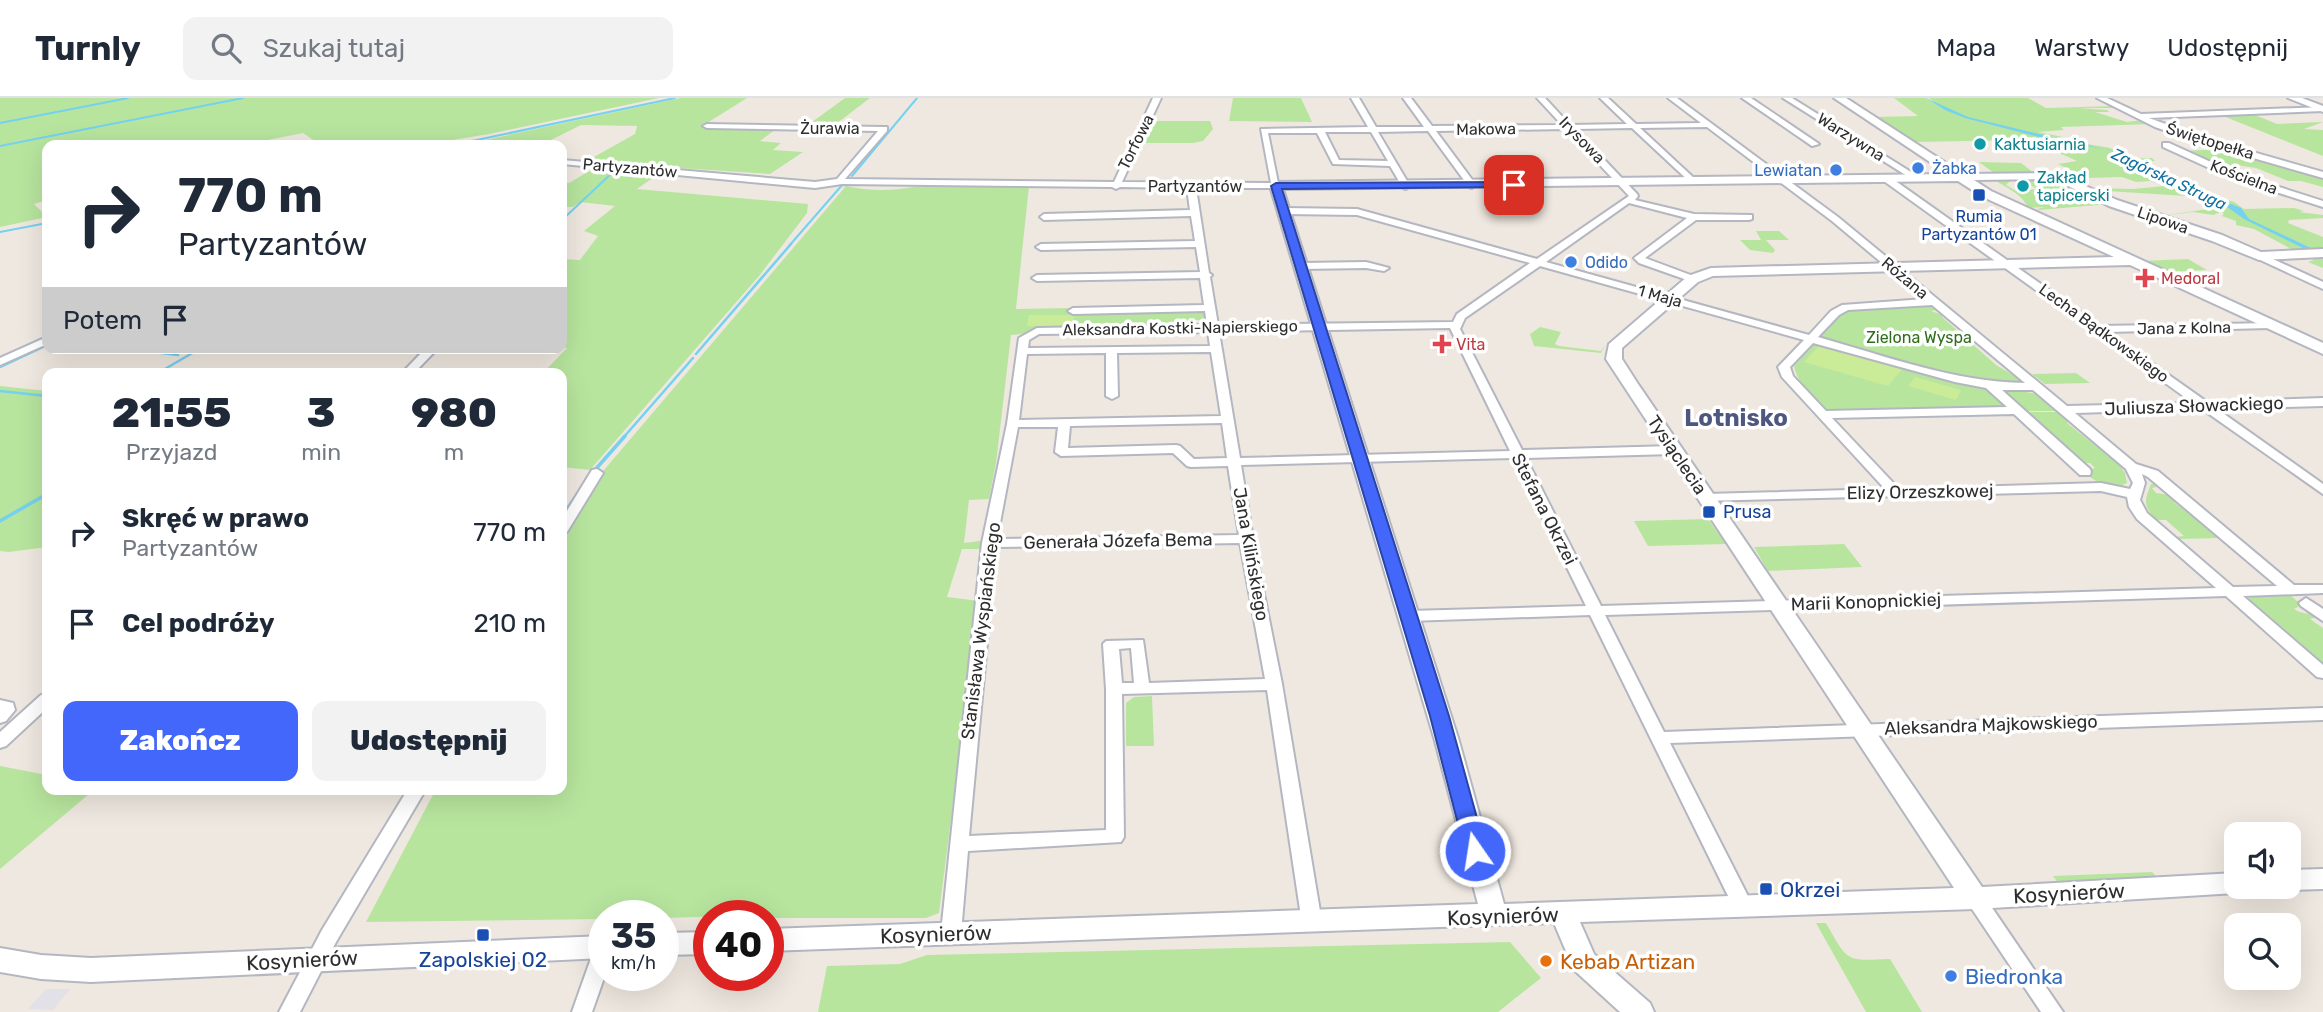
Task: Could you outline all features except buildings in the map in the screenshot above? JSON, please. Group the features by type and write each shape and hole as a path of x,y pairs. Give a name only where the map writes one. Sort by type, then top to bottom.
{"street":[{"name":"Torfowa","path":"1116,186 1157,98"},
{"path":"1355,98 1406,186"},
{"path":"1407,98 1472,185"},
{"name":"Irysowa","path":"1541,98 1623,182"},
{"path":"1604,98 1692,181"},
{"name":"Różana","path":"1672,98 1782,178 2132,467 2153,474 2291,590"},
{"path":"1746,98 1815,144"},
{"name":"Warzywna","path":"1787,98 1915,177"},
{"path":"1839,98 1987,194 2323,349"},
{"name":"Świętopełka","path":"2101,98 2138,116 2217,145 2323,175"},
{"path":"2293,98 2323,109"},
{"path":"2138,116 2323,109"},
{"name":"Makowa","path":"1276,186 1264,131 1430,131 1708,125"},
{"name":"Żurawia","path":"708,126 884,129 841,178 842,181"},
{"path":"1320,131 1336,162 1395,164"},
{"name":"Kościelna","path":"2166,145 2232,175 2323,204"},
{"path":"1514,160 1535,184"},
{"name":"Partyzantów","path":"567,162 815,185 842,181 1116,186 1406,186 1957,176"},
{"name":"Lipowa","path":"1957,176 2060,178 2113,203 2217,238 2323,286"},
{"name":"Lecha Bądkowskiego","path":"1884,177 2323,490"},
{"path":"1456,325 1461,316 1630,201 1634,194 1623,182"},
{"name":"Jana Kilińskiego","path":"1191,186 1207,275 1227,419 1274,684 1312,923"},
{"path":"1276,186 1447,741 1494,916"},
{"path":"1630,201 1694,217 1749,217"},
{"name":"1 Maja","path":"1283,211 1357,212 1959,380 1990,385 2037,387"},
{"path":"1044,216 1194,213"},
{"path":"1693,279 1639,259 1694,217"},
{"path":"1041,247 1201,244"},
{"path":"2259,256 2318,253"},
{"name":"Tysiąclecia","path":"2053,1012 1674,450 1614,356 1614,346 1693,279 1711,272 2132,261"},
{"path":"1301,266 1366,265 1384,268"},
{"path":"1037,278 1207,275"},
{"path":"1895,492 1788,377 1784,366 1835,313 1846,307 1935,303"},
{"path":"1073,310 1211,309"},
{"name":"Aleksandra Kostki-Napierskiego","path":"1030,333 1214,327 1456,325"},
{"name":"Stefana Okrzei","path":"1456,325 1462,344 1743,906"},
{"name":"Jana z Kolna","path":"2098,329 2270,325"},
{"name":"Stanisława Wyspiańskiego","path":"951,933 989,543 1013,424 1024,338 1030,333"},
{"path":"0,362 42,342"},
{"path":"1024,351 1216,349"},
{"path":"1111,350 1112,396"},
{"path":"412,368 427,354"},
{"path":"1990,385 2014,410 2085,472"},
{"name":"Juliusza Słowackiego","path":"2065,410 2323,402"},
{"path":"1823,415 2014,410"},
{"path":"1013,424 1227,419"},
{"path":"1064,423 1060,452 1176,449 1191,463 1674,450"},
{"path":"2132,467 2139,483 2133,494 2134,504 2141,516 2323,673"},
{"path":"567,521 597,473"},
{"name":"Elizy Orzeszkowej","path":"1706,498 2101,487 2133,494"},
{"name":"Generała Józefa Bema","path":"989,543 1247,539"},
{"name":"Marii Konopnickiej","path":"1409,616 2323,589"},
{"path":"2306,603 2323,616"},
{"path":"958,844 1115,837 1111,645 1138,643 1142,688"},
{"path":"1114,689 1274,684"},
{"path":"0,742 42,704"},
{"path":"0,706 7,707 0,717"},
{"name":"Aleksandra Majkowskiego","path":"1658,738 2323,714"},
{"path":"289,1012 414,795"},
{"path":"2301,880 2323,879"},
{"name":"Kosynierów","path":"784,939 1975,898 2224,884"},
{"path":"1563,913 1584,962 1640,1012"},
{"name":"Kosynierów","path":"0,960 41,967 91,970 588,949"},
{"path":"582,1012 589,991"}],"shaded area":[{"path":"46,989 70,989 53,1010 28,1009"}],"green space":[{"path":"0,98 659,98 452,140 314,140 303,133 268,140 42,140 42,202 34,204 42,212 42,218 0,227"},
{"path":"680,98 747,98 707,123 705,128 776,129 760,141 781,143 773,150 803,152 770,174 585,162 635,134 637,126 581,125 551,140 485,140"},
{"path":"845,98 870,98 832,127 808,125"},
{"path":"1233,98 1301,98 1312,122 1229,121"},
{"path":"1894,98 1926,98 1947,111 1929,98 2028,98 2046,108 2115,106 2119,108 2079,108 2107,110 2109,112 2095,112 2127,122 2143,120 2152,124 2061,127 2064,130 2038,132 2110,148 2132,159 2152,158 2155,161 2145,162 2150,165 2149,169 2168,179 2194,183 2190,186 2198,191 2234,202 2244,209 2294,208 2304,211 2299,212 2323,215 2323,218 2289,220 2288,223 2323,237 2323,268 2308,262 2314,260 2311,258 2277,258 2313,256 2307,252 2263,252 2295,251 2254,229 2236,225 2236,221 2222,216 2224,214 2221,212 2213,215 2193,212 2161,216 2215,208 2202,197 2091,190 2106,199 2062,175 2086,188 2133,189 2165,186 2122,177 2087,178 2058,164 2077,161 2057,152 2042,150 2048,149 2030,142 2040,141 2036,137 2018,137 2022,140 1915,142 1938,158 1935,158 1864,112 1876,117 1918,116"},
{"path":"2250,113 2277,124 2323,122 2304,129 2323,130 2323,156 2218,114"},
{"path":"1151,121 1210,121 1213,129 1203,141 1193,143 1142,143"},
{"path":"2223,149 2323,176 2323,187 2301,181 2288,181 2256,168 2217,166 2183,151"},
{"path":"1979,162 2021,163 2034,173 1994,173"},
{"path":"596,167 661,172 637,189 808,204 807,213 759,276 590,470 567,468 567,368 548,368 561,354 567,354 567,259 580,260 598,236 584,231 615,206 580,202 573,207 567,207 569,183"},
{"path":"2013,177 2018,180 2011,180 2006,185 2016,191 2037,189 2018,178 2054,179 2109,204 2039,210 2037,209 2046,207 2028,208 2017,194 1991,178"},
{"path":"846,186 880,190 913,187 1029,186 1016,309 1072,308 1072,312 1204,310 1206,320 1190,320 1191,325 1036,327 1023,334 1011,335 996,463 989,499 969,500 964,543 986,540 985,549 962,549 947,597 979,601 939,913 926,918 784,918 784,900 693,900 693,917 679,918 679,900 588,900 588,919 366,922 433,795 567,795 567,531 604,470"},
{"path":"1756,231 1779,231 1789,240 1766,240 1775,250 1773,253 1750,250 1740,240 1761,240"},
{"path":"2188,259 2207,270 2167,272 2142,261"},
{"name":"Zielona Wyspa","path":"1929,306 1937,310 1931,311 1943,315 1942,317 1996,365 2020,379 2019,383 1970,379 1820,337 1837,316 1851,309"},
{"path":"1029,315 1074,315 1073,326 1027,326"},
{"path":"1540,327 1561,332 1555,344 1559,346 1601,351 1605,345 1601,353 1534,346 1530,334"},
{"path":"1815,343 1988,389 2005,406 1827,411 1806,390 1794,366"},
{"path":"1819,346 1902,369 1888,386 1804,362"},
{"path":"2076,373 2090,383 2045,384 2032,374"},
{"path":"1915,377 1961,390 1956,400 1908,386"},
{"path":"0,386 42,390 42,548 0,551"},
{"path":"2011,389 2037,394 2057,411 2020,411 2002,391"},
{"path":"2021,412 2058,412 2068,420 2067,423 2119,464 2127,483 2111,486 2090,477 2086,474 2095,468 2090,463 2082,463"},
{"path":"2151,484 2156,484 2157,487 2152,488 2156,493 2170,495 2175,503 2221,538 2179,539 2190,550 2175,537 2184,536 2166,520 2157,520 2149,511 2146,499"},
{"path":"1708,519 1726,544 1648,546 1634,521"},
{"path":"1844,544 1862,567 1768,571 1754,547"},
{"path":"2290,595 2302,605 2294,609 2317,617 2310,619 2323,628 2323,665 2248,600 2252,596"},
{"path":"1152,696 1154,746 1126,746 1126,703 1134,697"},
{"path":"0,766 42,774 42,795 88,795 0,869"},
{"path":"2152,872 2159,879 2059,884 2053,876"},
{"path":"1816,923 1826,923 1849,956 1864,960 1890,959 1922,1012 1866,1012"},
{"path":"1510,942 1541,978 1498,1012 818,1012 827,966 900,964 927,955"}],"water":[{"path":"1926,98 1968,117 2105,149 2039,137 1965,118"},
{"name":"Zagórska Struga","path":"2114,152 2124,154 2162,176 2241,208 2249,219 2313,249 2323,255 2323,258 2244,219 2223,204 2156,175"}],"waterway":[{"path":"0,123 128,98"},
{"path":"0,146 243,98"},
{"path":"477,140 675,98"},
{"path":"852,176 917,98"},
{"path":"567,215 614,171"},
{"path":"789,246 843,184"},
{"path":"0,232 42,224"},
{"path":"696,354 791,244"},
{"path":"0,358 42,338"},
{"path":"0,367 42,347"},
{"path":"170,354 178,355"},
{"path":"167,368 191,354"},
{"path":"623,438 693,358"},
{"path":"0,391 42,395"},
{"path":"594,471 625,436"},
{"path":"567,509 581,489"},
{"path":"0,521 42,497"}],"place":[{"name":"Kaktusiarnia","path":"1980,144"},
{"name":"Żabka","path":"1918,168"},
{"name":"Lewiatan","path":"1836,170"},
{"name":"Zakład tapicerski","path":"2023,186"},
{"name":"Rumia Partyzantów 01","path":"1979,195"},
{"name":"Odido","path":"1571,262"},
{"name":"Medoral","path":"2145,278"},
{"name":"Vita","path":"1442,344"},
{"name":"Prusa","path":"1709,512"},
{"name":"Okrzei","path":"1766,889"},
{"name":"Zapolskiej 02","path":"483,935"},
{"name":"Kebab Artizan","path":"1546,961"},
{"name":"Biedronka","path":"1951,976"}],"district":[{"name":"Lotnisko","path":"1736,418"}],"route":[{"path":"1475,851 1440,716 1276,186 1514,185"}]}
